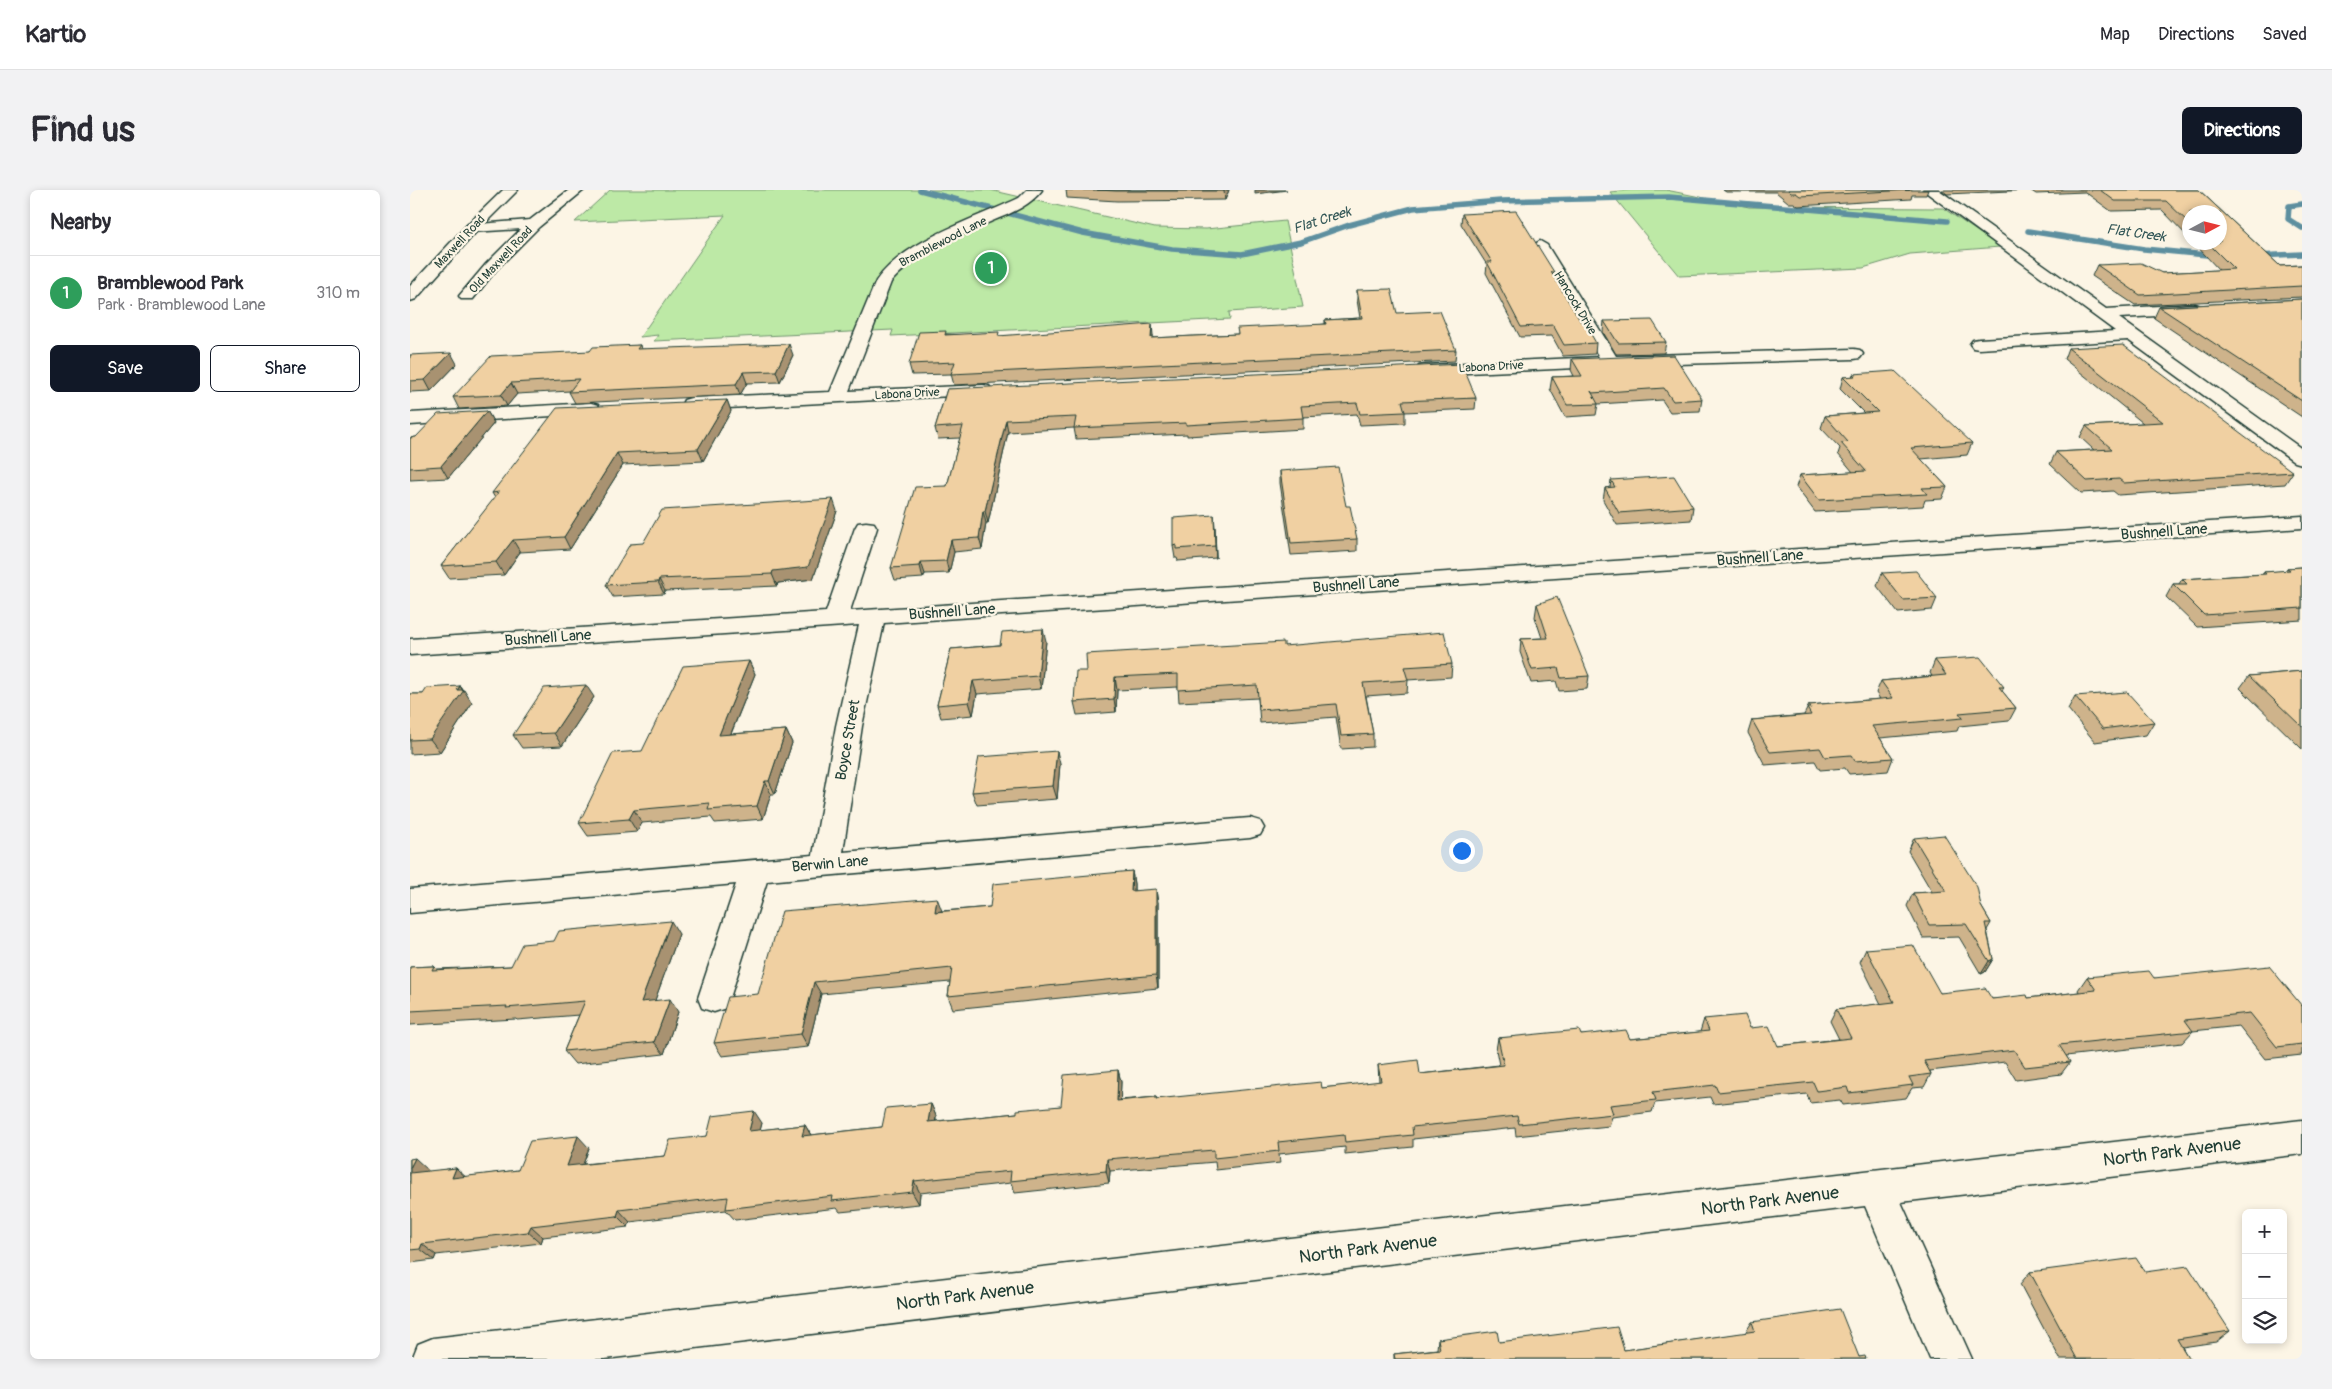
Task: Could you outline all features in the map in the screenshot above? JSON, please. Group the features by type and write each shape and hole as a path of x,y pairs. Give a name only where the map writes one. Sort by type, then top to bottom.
{"street":[{"name":"Maxwell Road","path":"410,296 472,228 511,190"},
{"name":"Old Maxwell Road","path":"467,296 491,267 534,224 577,190"},
{"name":"Bramblewood Lane","path":"837,397 884,281 890,271 915,254 1024,201 1035,190"},
{"path":"1930,190 2134,335 2302,458"},
{"name":"Old Maxwell Road","path":"472,228 534,224"},
{"name":"Hancock Drive","path":"1540,245 1610,361"},
{"path":"2104,314 2213,308"},
{"path":"1979,344 2134,335"},
{"name":"Labona Drive","path":"1412,370 1610,361 1854,354"},
{"name":"Labona Drive","path":"678,405 996,390"},
{"path":"410,419 609,408"},
{"name":"Bushnell Lane","path":"410,647 2302,522"},
{"path":"835,620 866,528"},
{"name":"Boyce Street","path":"826,864 849,726 873,617"},
{"name":"Berwin Lane","path":"410,901 1250,828"},
{"path":"714,998 756,870"},
{"name":"North Park Avenue","path":"433,1359 2302,1137"},
{"path":"1876,1189 1951,1359"}],"green space":[{"path":"610,190 990,190 1155,228 1206,229 1285,221 1303,307 1229,312 1230,319 891,336 893,330 654,341 658,335 640,337 725,215 575,222"},
{"path":"1666,190 1749,207 1943,208 2000,247 1910,254 1863,268 1679,276 1610,192"}],"building":[{"path":"1097,190 1225,190 1116,191"},
{"path":"1788,190 1910,190 1800,196"},
{"path":"2100,190 2199,190 2215,205 2182,205 2182,216 2166,201 2115,201"},
{"path":"1516,211 1554,272 1551,272 1581,322 1584,322 1596,343 1564,345 1553,325 1521,327 1487,262 1492,262 1462,214"},
{"path":"2227,216 2280,266 2302,265 2302,286 2140,295 2097,265 2141,263 2162,273 2234,269 2215,250 2227,250"},
{"path":"1391,289 1397,313 1440,311 1456,350 951,374 955,362 909,364 919,332 946,331 945,335 999,332 998,336 1152,324 1151,338 1238,334 1237,328 1326,324 1325,320 1362,318 1357,290"},
{"path":"2302,299 2302,401 2159,307"},
{"path":"1652,320 1666,342 1618,343 1604,321"},
{"path":"789,344 776,371 743,372 736,384 569,392 579,379 511,383 501,395 453,397 491,356 590,351 593,347 640,345 637,349"},
{"path":"2123,345 2293,472 2124,483 2119,479 2087,481 2056,452 2112,449 2086,426 2163,422 2068,348"},
{"path":"451,353 425,380 410,381 410,355"},
{"path":"1674,355 1702,399 1673,401 1664,388 1592,393 1598,404 1567,405 1552,377 1582,376 1572,359"},
{"path":"1462,364 1476,398 1402,401 1405,412 1360,414 1357,403 1301,406 1303,418 1186,425 1186,423 1074,428 1076,417 1006,420 985,511 983,511 979,538 951,540 946,561 921,562 920,566 891,568 915,487 947,486 963,426 935,428 947,389"},
{"path":"1895,371 1972,443 1911,448 1947,487 1922,488 1927,494 1819,500 1800,475 1866,471 1841,443 1848,442 1825,416 1878,412 1843,377 1855,376 1853,374"},
{"path":"727,400 698,449 617,453 564,537 513,540 496,562 441,566 499,492 492,493 557,408"},
{"path":"487,411 441,466 410,468 410,438 416,437 438,414"},
{"path":"1338,467 1346,506 1350,506 1357,539 1291,543 1280,471"},
{"path":"1674,476 1693,507 1619,513 1605,488 1615,487 1611,480"},
{"path":"833,499 808,567 773,571 772,574 659,579 658,582 606,585 630,544 643,543 662,510"},
{"path":"1214,515 1215,546 1176,549 1176,545 1173,546 1173,518"},
{"path":"2302,567 2302,608 2204,615 2173,584 2187,584 2182,579 2266,574 2264,572"},
{"path":"1916,571 1937,598 1903,600 1882,573"},
{"path":"1557,597 1589,676 1561,678 1558,668 1532,670 1521,639 1548,638 1537,604"},
{"path":"1043,629 1038,676 973,681 969,702 937,705 951,649 1000,645 1002,632"},
{"path":"1444,632 1452,664 1404,667 1408,680 1363,683 1373,734 1341,736 1336,704 1259,710 1257,685 1178,690 1178,674 1115,677 1114,699 1074,702 1076,671 1087,671 1086,654 1284,642 1284,646"},
{"path":"1980,657 2004,687 1999,687 2016,708 1959,713 1963,718 1872,726 1893,758 1855,761 1851,755 1825,757 1820,748 1770,752 1752,720 1811,715 1807,708 1811,708 1809,705 1893,698 1881,681 1946,675 1935,660"},
{"path":"749,661 719,735 786,730 769,781 765,781 757,806 708,810 710,803 634,810 629,819 579,823 613,753 642,751 683,666"},
{"path":"2302,671 2302,727 2249,676"},
{"path":"586,685 554,733 513,735 544,688"},
{"path":"460,686 457,690 464,690 430,739 410,740 410,694 423,694 427,688"},
{"path":"2127,692 2154,722 2103,729 2075,696"},
{"path":"1057,751 1053,786 972,792 979,757"},
{"path":"1944,835 1977,887 1981,906 1991,923 1985,923 1993,959 1989,961 1966,924 1929,925 1913,893 1946,891 1914,838"},
{"path":"1132,871 1131,891 1156,889 1156,975 948,996 952,968 814,982 801,1034 714,1043 728,997 758,994 782,911 937,898 935,912 990,907 993,884"},
{"path":"671,921 641,1002 670,999 654,1042 564,1051 585,1001 506,1008 507,1006 410,1011 410,967 434,966 432,970 511,966 522,944 554,941 559,931"},
{"path":"1913,945 1940,993 1985,988 1992,999 2027,995 2028,998 2096,990 2087,977 2149,971 2154,978 2269,966 2302,1006 2302,1044 2277,1047 2250,1013 2185,1020 2193,1031 2059,1045 2070,1062 2025,1067 2014,1050 1924,1061 1931,1074 1909,1077 1913,1085 1849,1093 1847,1087 1817,1091 1813,1082 1718,1092 1715,1085 1653,1092 1656,1100 1610,1105 1613,1114 1519,1124 1517,1116 1412,1127 1413,1135 1345,1142 1344,1135 1278,1142 1279,1151 1214,1158 1214,1150 1107,1159 1106,1171 1010,1181 1011,1171 914,1181 912,1192 832,1201 833,1196 726,1209 728,1197 619,1210 617,1216 531,1226 528,1232 422,1244 420,1249 410,1250 410,1173 456,1168 452,1178 518,1170 530,1141 578,1136 567,1166 665,1156 670,1140 707,1136 712,1116 754,1111 749,1131 805,1125 802,1136 882,1127 886,1108 931,1104 928,1122 1017,1113 1017,1110 1061,1106 1064,1075 1118,1070 1117,1101 1156,1097 1156,1099 1321,1082 1322,1088 1381,1081 1378,1065 1418,1060 1420,1074 1504,1065 1498,1038 1579,1030 1581,1035 1626,1030 1630,1039 1709,1031 1704,1019 1745,1015 1750,1028 1769,1026 1778,1046 1851,1038 1836,1009 1894,1002 1866,949"},
{"path":"415,1158 410,1168 410,1159"},
{"path":"2136,1258 2145,1272 2188,1266 2230,1331 2177,1339 2189,1359 2077,1359 2030,1272"},
{"path":"1840,1309 1859,1357 1865,1356 1866,1359 1395,1359 1394,1354 1440,1349 1438,1339 1497,1331 1499,1342 1617,1327 1624,1350 1755,1331 1752,1322"}],"waterway":[{"name":"Flat Creek","path":"920,190 1083,233 1172,249 1242,254 1301,242 1349,225 1413,208 1501,201 1669,197 1947,221"},
{"name":"Flat Creek","path":"2302,204 2289,206 2288,219 2302,228"},
{"name":"Flat Creek","path":"2028,231 2144,249 2217,256"},
{"name":"Flat Creek","path":"2257,256 2302,254"}],"place":[{"name":"Bramblewood Park","path":"991,268"}]}
